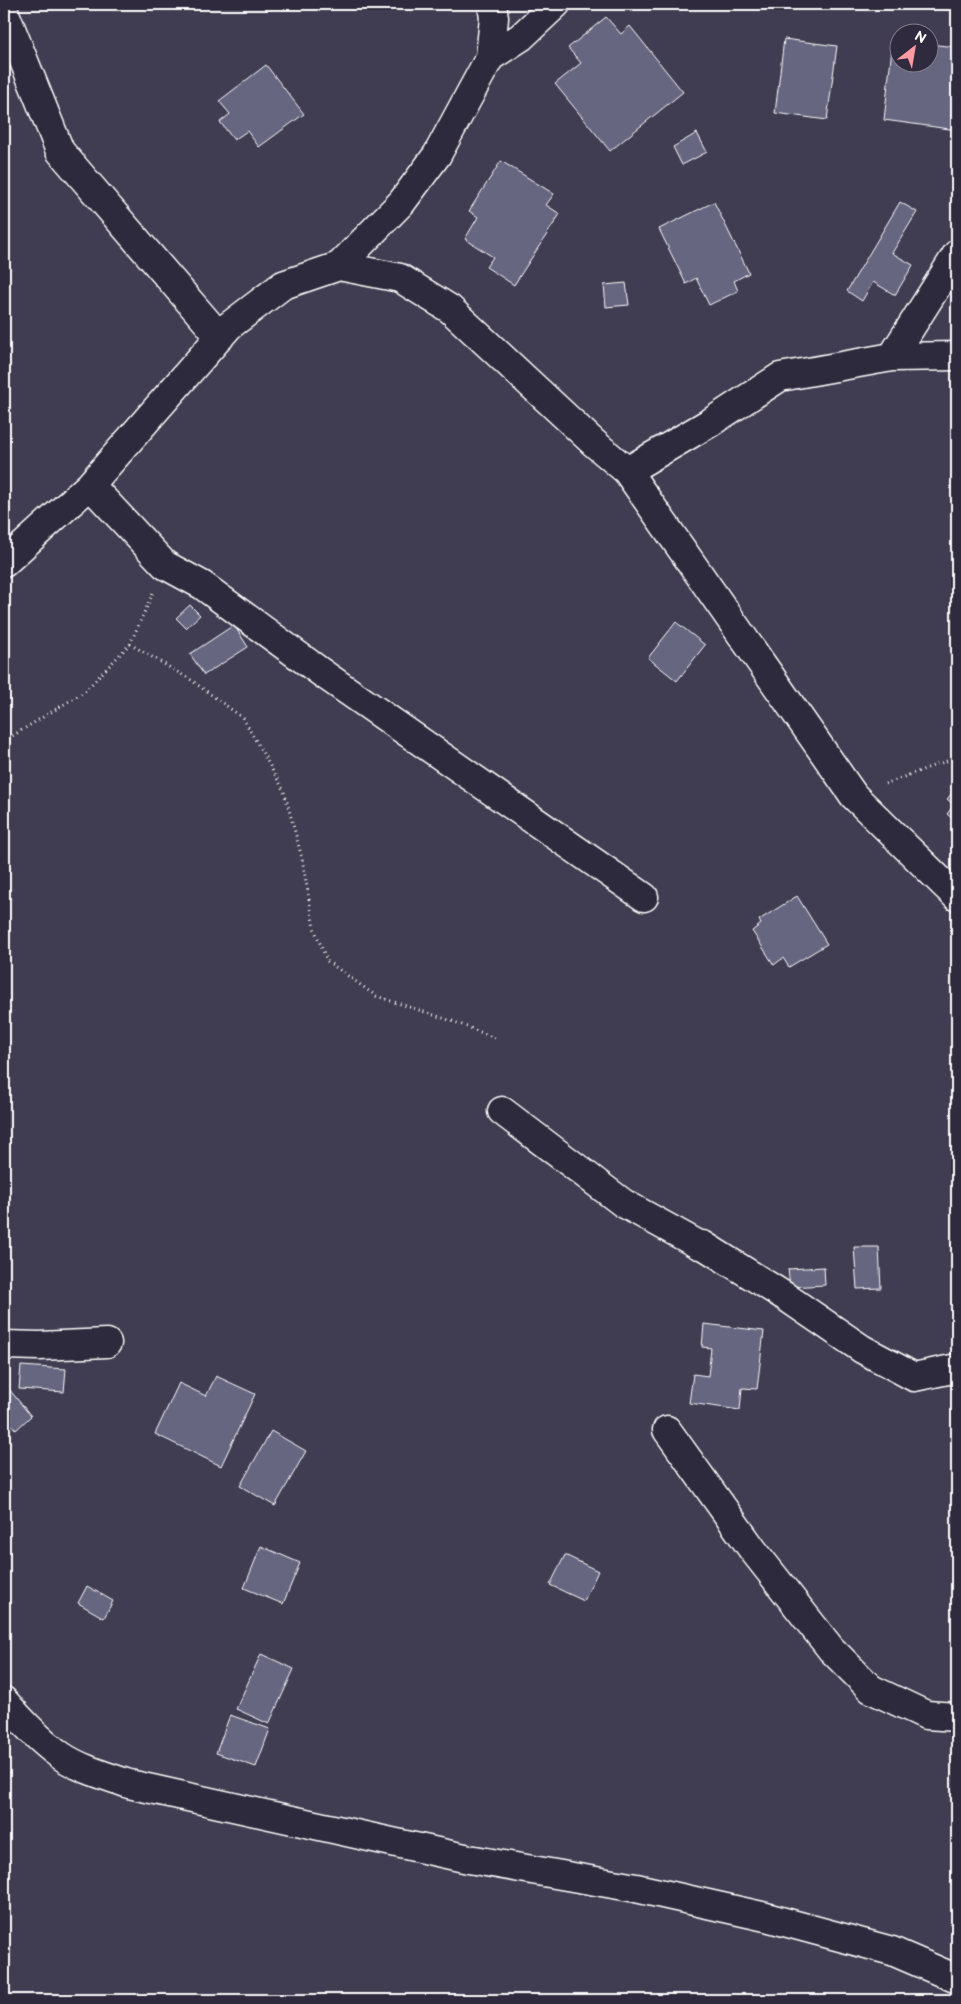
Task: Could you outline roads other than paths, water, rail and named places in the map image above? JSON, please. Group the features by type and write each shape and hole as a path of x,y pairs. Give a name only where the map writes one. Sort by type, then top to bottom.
{"street":[{"path":"4,563 90,486 229,326 283,285 339,266 402,202 437,155 490,57 494,18 492,4"},
{"path":"490,57 521,38 556,4"},
{"path":"4,11 60,151 220,337"},
{"path":"892,357 957,254"},
{"path":"339,266 400,278 450,309 594,443 627,471 854,796 957,897"},
{"path":"627,471 711,422 780,377 892,357 957,356"},
{"path":"90,486 165,565 202,584 322,673 644,897"},
{"path":"502,1111 623,1203 699,1245 703,1245 786,1297 862,1349 914,1376 957,1368"},
{"path":"4,1345 39,1346 107,1343"},
{"path":"667,1430 753,1550 831,1649 871,1689 926,1715 957,1717"},
{"path":"4,1701 28,1728 62,1756 96,1772 129,1784 469,1860 636,1888 766,1917 892,1951 957,1979"}]}
